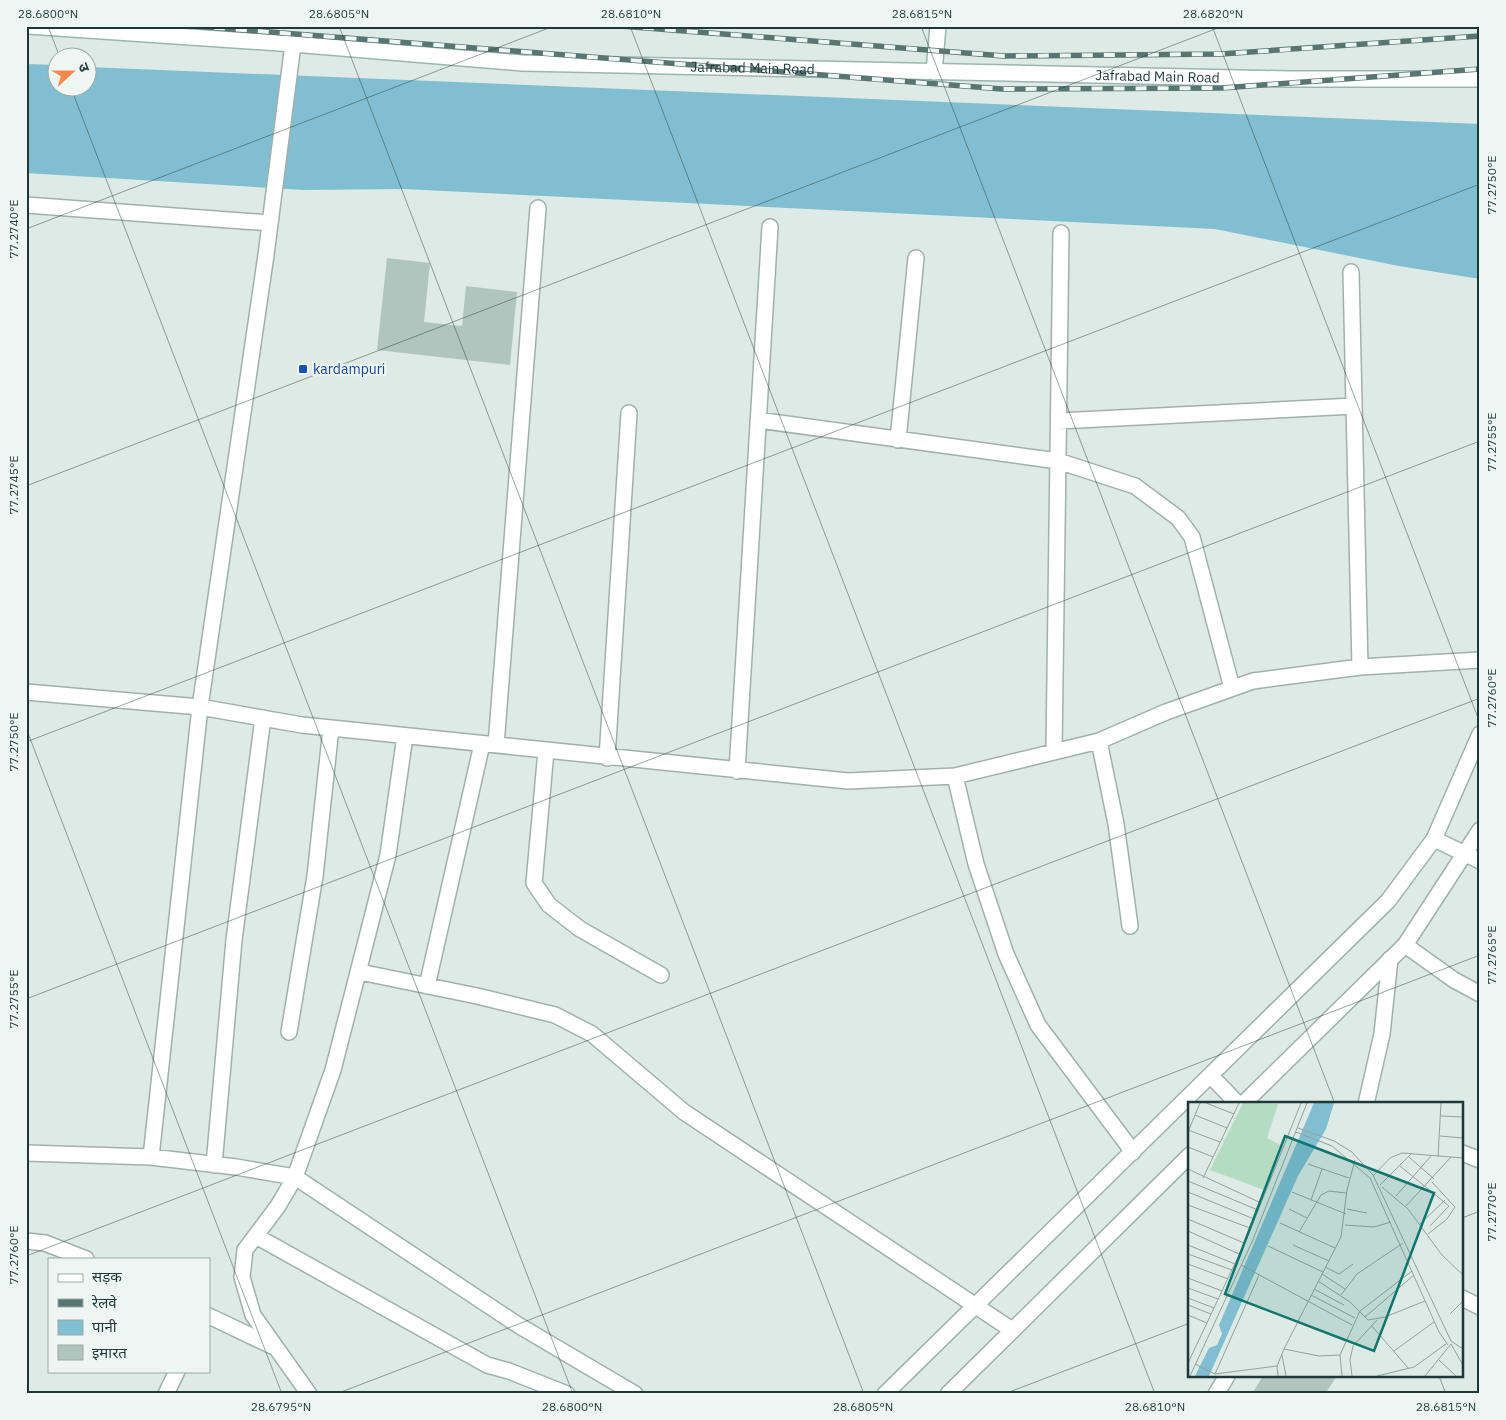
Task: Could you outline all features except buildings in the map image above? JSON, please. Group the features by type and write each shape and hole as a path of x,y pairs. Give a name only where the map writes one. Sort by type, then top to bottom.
{"street":[{"name":"Jafrabad Main Road","path":"28,26 293,44 522,63 1288,79 1480,79"},
{"path":"934,72 938,26"},
{"path":"151,1157 200,707 270,223 293,44"},
{"path":"26,205 270,223"},
{"path":"427,986 489,745 538,208"},
{"path":"737,771 770,227"},
{"path":"1054,752 1061,233"},
{"path":"898,440 916,258"},
{"path":"1351,272 1360,667"},
{"path":"1059,421 1354,406"},
{"path":"608,758 629,413"},
{"path":"758,420 1058,461 1135,486 1178,518 1192,537 1232,688"},
{"path":"26,692 200,707 331,728 608,758 848,781 955,776 1099,741 1166,712 1254,681 1360,667 1480,660"},
{"path":"214,1165 234,940 263,718"},
{"path":"289,1032 315,876 331,728"},
{"path":"885,1394 1388,902 1434,839 1480,734"},
{"path":"309,1394 253,1315 242,1277 245,1250 278,1206 295,1177 333,1070 360,972 388,855 405,736"},
{"path":"1099,741 1116,824 1130,926"},
{"path":"546,751 534,883 549,905 580,929 661,975"},
{"path":"955,776 976,864 1006,954 1038,1025 1133,1152"},
{"path":"1245,1102 1405,945 1465,856 1480,830"},
{"path":"1434,839 1465,856 1480,861"},
{"path":"1405,945 1454,980 1480,994"},
{"path":"1366,1102 1382,1034 1390,959"},
{"path":"360,972 555,1015 592,1034 684,1112 1012,1330"},
{"path":"1211,1076 1236,1102"},
{"path":"26,1153 151,1157 295,1177 518,1326 635,1394"},
{"path":"1464,1154 1480,1160"},
{"path":"948,1394 1188,1157"},
{"path":"256,1236 487,1365 509,1370 567,1394"},
{"path":"26,1241 45,1243 83,1258"},
{"path":"1464,1299 1480,1307"},
{"path":"210,1316 275,1348"},
{"path":"166,1394 177,1372"},
{"path":"1216,1394 1227,1378"}],"water":[{"path":"26,64 48,65 48,98 98,98 98,67 1480,124 1480,279 1399,266 1215,229 404,189 304,190 26,173"}],"railway":[{"path":"192,26 1002,89 1222,88 1480,69"},
{"path":"621,26 1004,56 1221,54 1480,36"}],"place":[{"name":"kardampuri","path":"303,369"}]}
